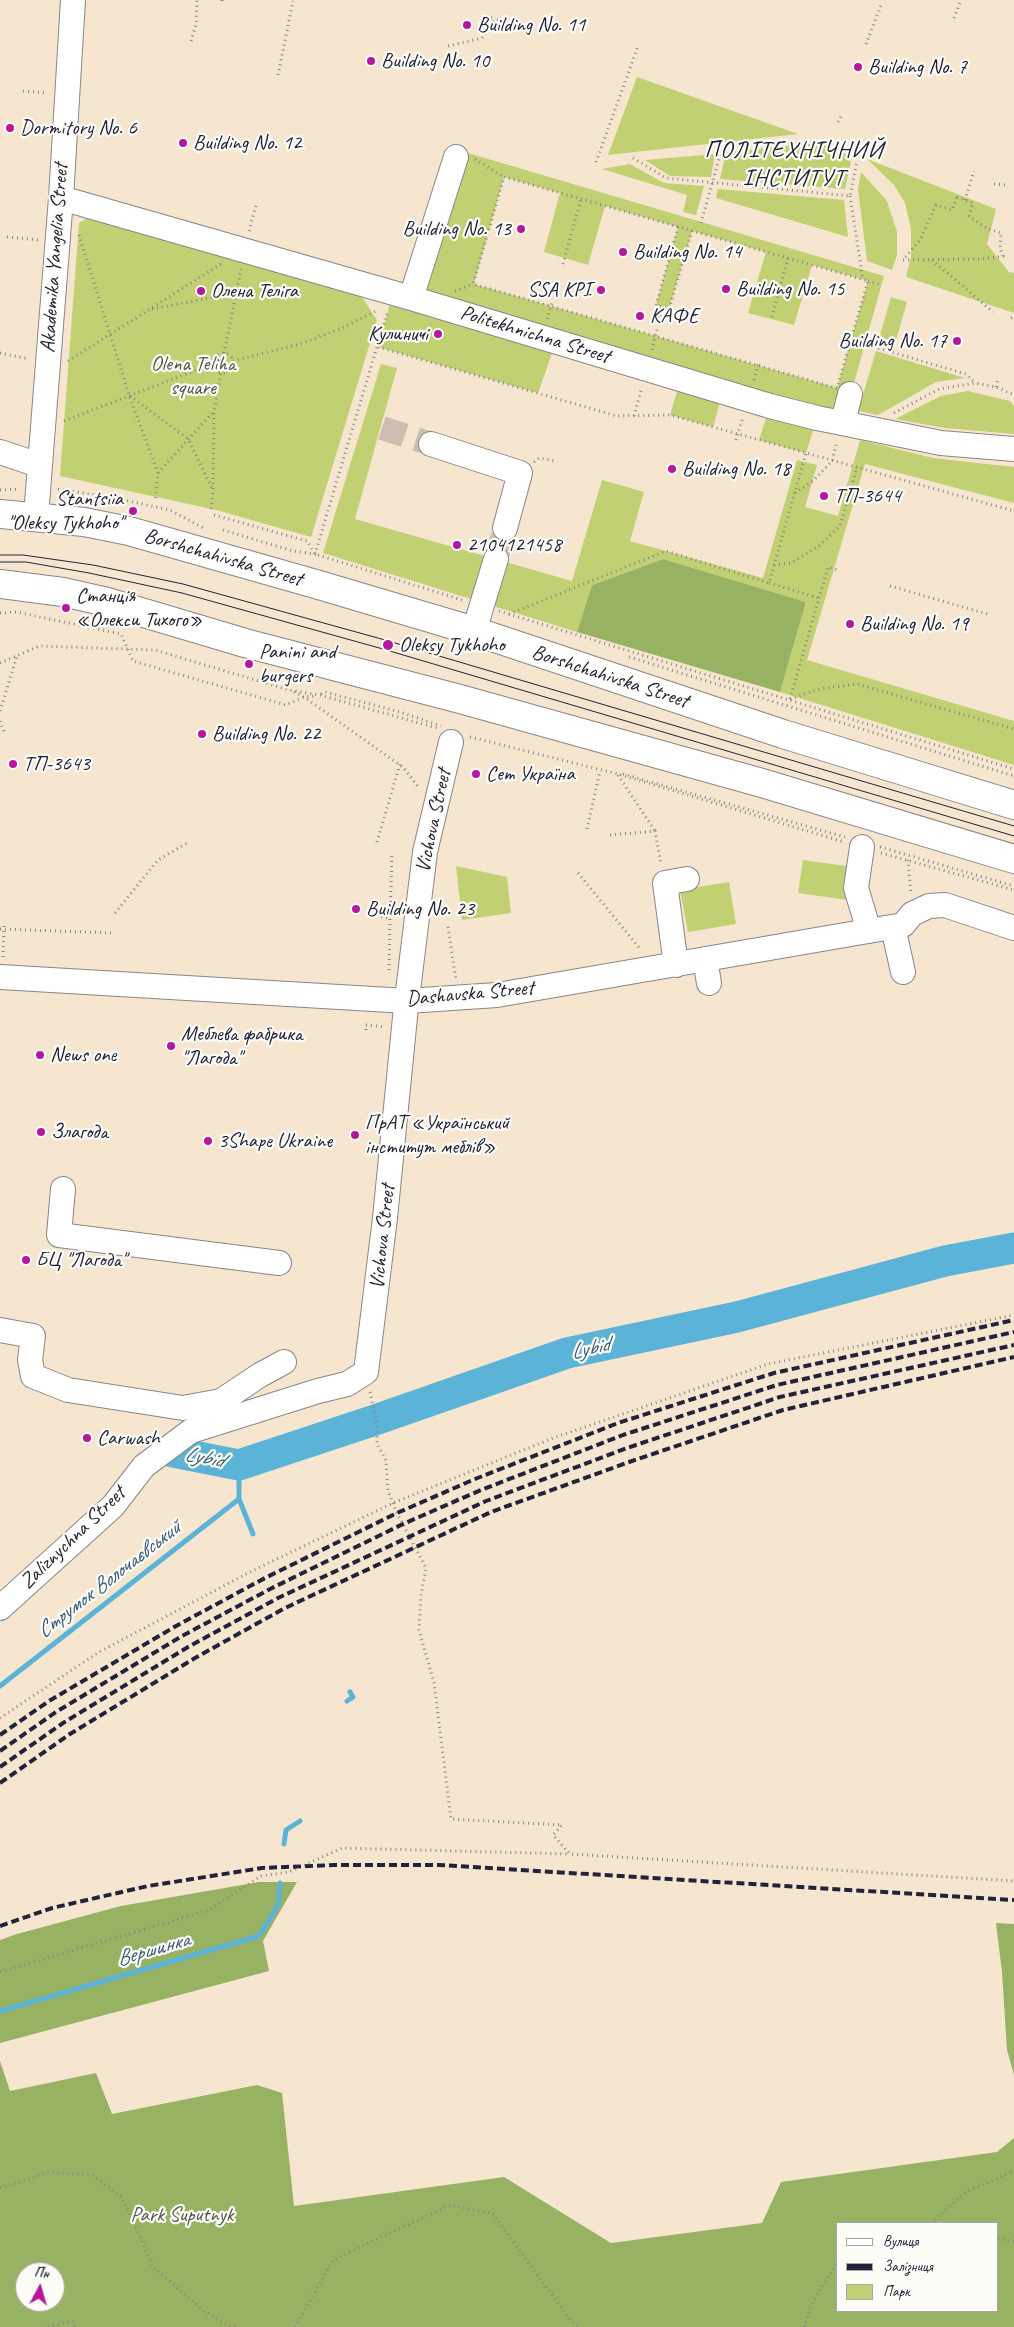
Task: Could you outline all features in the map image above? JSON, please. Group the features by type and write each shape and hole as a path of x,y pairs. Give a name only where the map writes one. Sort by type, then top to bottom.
{"main road":[{"name":"Borshchahivska Street","path":"0,514 84,522 129,531 319,584 474,632 783,734 1014,805"},
{"path":"0,584 63,592 107,602 245,643 460,699 753,780 1014,859"}],"street":[{"name":"Akademika Yangelia Street","path":"36,516 61,198 73,0"},
{"path":"411,298 465,158"},
{"name":"Politekhnichna Street","path":"61,198 245,249 770,406 941,443 1014,449"},
{"path":"843,422 850,394"},
{"path":"431,444 520,472 505,528"},
{"path":"0,452 39,465"},
{"path":"474,632 496,559"},
{"name":"Vichova Street","path":"144,1466 191,1431 318,1391 347,1384 366,1372 385,1218 406,1001 425,852 452,734"},
{"path":"864,844 856,888 868,931"},
{"path":"676,881 676,965"},
{"name":"Dashavska Street","path":"1,977 406,1001 496,995 868,931 945,905 1014,928"},
{"path":"903,972 912,915"},
{"path":"705,959 709,983"},
{"path":"63,1189 59,1235 279,1263"},
{"path":"0,1330 33,1336 30,1360 33,1376 68,1390 183,1408 221,1401 260,1374 284,1362"},
{"name":"Zaliznychna Street","path":"0,1608 113,1506 144,1466"}],"path":[{"path":"191,41 196,25 198,0"},
{"path":"954,18 961,0"},
{"path":"278,75 293,1"},
{"path":"866,44 882,3"},
{"path":"486,16 507,24"},
{"path":"448,46 482,38 494,19"},
{"path":"596,162 638,46"},
{"path":"23,91 50,93"},
{"path":"838,122 842,114"},
{"path":"701,223 722,148"},
{"path":"465,158 504,177 881,285"},
{"path":"633,158 666,178 850,196"},
{"path":"857,161 850,196 863,280"},
{"path":"965,200 974,171"},
{"path":"473,284 504,177"},
{"path":"994,184 1008,185"},
{"path":"957,197 965,200 973,203 969,216 988,228 1001,233 1000,248 1004,256 983,259 903,260 920,240 936,205 952,210 957,197"},
{"path":"563,264 581,199"},
{"path":"251,222 256,205"},
{"path":"678,227 656,305 664,308 669,309 692,231"},
{"path":"78,232 109,335 158,473 155,501"},
{"path":"7,237 42,241"},
{"path":"224,353 245,249"},
{"path":"60,365 245,249"},
{"path":"772,317 788,258"},
{"path":"932,260 992,312"},
{"path":"464,287 473,284 552,304 655,338 758,364 837,388 868,281"},
{"path":"149,309 236,294"},
{"path":"233,361 300,344 340,329 391,303 315,554"},
{"path":"547,321 552,304"},
{"path":"661,316 664,308"},
{"path":"655,338 658,326"},
{"path":"864,344 966,374 975,383"},
{"path":"378,347 617,416 670,415 1014,511"},
{"path":"0,353 33,359"},
{"path":"56,424 212,364 216,356 224,353 230,356 233,361"},
{"path":"212,364 216,370 222,373 229,371 233,361"},
{"path":"753,383 758,364"},
{"path":"211,509 214,411 222,373"},
{"path":"996,387 998,378"},
{"path":"870,428 887,416 939,389 975,383 996,387 1014,395"},
{"path":"129,395 188,439 213,490"},
{"path":"158,473 214,411"},
{"path":"769,583 806,453"},
{"path":"794,494 813,481 832,461"},
{"path":"774,565 792,563 806,555 820,546 840,526 857,468"},
{"path":"214,515 307,540 315,554"},
{"path":"223,530 293,551 315,554 1014,770"},
{"path":"509,614 666,551 819,598"},
{"path":"789,699 828,567 838,570"},
{"path":"890,586 991,615"},
{"path":"0,613 16,612 121,634 133,661 286,705 304,697 320,695"},
{"path":"0,663 39,646 155,650 289,690 320,695 452,734 618,774 1014,886"},
{"path":"0,710 18,655"},
{"path":"789,699 820,689 857,684 1014,729"},
{"path":"289,690 304,697 400,764 423,794"},
{"path":"0,721 6,734"},
{"path":"377,842 400,764"},
{"path":"587,829 600,771"},
{"path":"600,771 612,771 676,787 864,844 908,860 1014,890"},
{"path":"618,774 655,831 676,881"},
{"path":"610,835 655,831"},
{"path":"115,913 158,860 189,842"},
{"path":"389,965 392,852"},
{"path":"908,860 912,915"},
{"path":"578,873 648,957"},
{"path":"381,918 390,918"},
{"path":"448,927 457,985"},
{"path":"1,977 2,928 114,932"},
{"path":"366,1030 366,1025 376,1026"},
{"path":"0,1718 99,1652 250,1572 393,1503 553,1438 768,1364 1014,1315"},
{"path":"375,1416 377,1444 386,1460 388,1491 426,1568 421,1595 419,1630 434,1682 451,1820 562,1824 553,1835 570,1854"},
{"path":"0,1972 209,1910 261,1876 289,1872 342,1848 570,1854 1014,1881"},
{"path":"932,2222 967,2191 1014,2171"},
{"path":"0,2188 49,2172 92,2175 122,2197 154,2268 204,2310 230,2326 237,2327"},
{"path":"296,2327 333,2260 450,2205 494,2214 572,2322 578,2327"},
{"path":"999,2238 1014,2242"},
{"path":"804,2327 813,2301 836,2265"},
{"path":"48,2327 64,2322 72,2322 76,2327"}],"green space":[{"path":"637,77 798,134 608,155"},
{"path":"818,143 843,150 851,162 845,189 720,179 726,152"},
{"path":"458,150 884,276 843,422 817,418 806,453 759,440 770,406 723,391 713,427 670,415 681,378 556,342 538,393 378,347 393,293 411,298","holes":["504,177 560,193 544,252 588,265 605,206 678,227 656,305 669,309 692,231 766,252 748,313 794,325 812,265 868,281 837,388 474,284"]},
{"path":"715,154 711,177 670,176 645,160"},
{"path":"867,159 996,209 987,244 1009,272 1014,273 1014,313 906,277 911,257 911,229 905,203 894,185"},
{"path":"630,164 664,183 704,186 696,215 683,212 687,195 602,169"},
{"path":"861,172 887,201 897,232 897,255 892,270 867,261 858,189"},
{"path":"718,189 844,200 848,237 716,198"},
{"name":"Olena Teliha square","path":"91,216 360,294 377,320 311,537 216,510 60,476 79,223"},
{"path":"891,297 907,302 894,347 878,342"},
{"path":"876,351 965,378 936,382 878,415 858,411"},
{"path":"381,364 397,368 355,519 572,581 602,480 644,492 630,541 763,578 797,460 817,465 805,507 838,516 860,440 933,458 1014,467 1014,503 865,464 807,660 1014,721 1014,765 780,692 806,602 663,559 592,585 577,632 323,553"},
{"path":"968,391 1010,401 1014,406 1014,434 945,428 895,419 941,396"},
{"path":"663,559 806,602 780,692 577,632 592,585"},
{"path":"803,860 853,867 848,900 798,893"},
{"path":"456,866 507,877 511,913 462,920"},
{"path":"729,882 736,924 688,932 680,890"},
{"path":"259,1882 297,1882 263,1941 269,1971 0,2043 0,1940 121,1906"},
{"path":"996,1923 1014,1924 1014,2075 1007,2050 1002,1972"},
{"name":"Park Suputnyk","path":"0,2061 10,2091 96,2073 112,2114 257,2085 282,2093 294,2206 504,2177 611,2243 762,2223 781,2182 997,2152 1014,2138 1014,2327 0,2327"}],"waterway":[{"name":"Lybid","path":"173,1452 239,1465 567,1353 737,1317 945,1261 1014,1248"},
{"name":"Вершинка","path":"239,1465 239,1499 253,1534"},
{"name":"Струмок Волочаєвський","path":"0,1686 239,1499"},
{"name":"Вершинка","path":"347,1701 353,1697 350,1692"},
{"name":"Вершинка","path":"284,1844 286,1830 300,1821"},
{"name":"Вершинка","path":"0,2011 259,1936 278,1905 280,1883"}],"tunnel":[{"path":"382,428 431,444"},
{"path":"496,559 505,528"}],"tram line":[{"path":"0,555 23,555 93,565 183,584 385,640 1014,826"},
{"path":"0,562 26,562 182,593 383,649 1014,836"}],"railway":[{"path":"0,1735 49,1701 176,1626 265,1578 397,1513 475,1479 618,1423 774,1373 1014,1320"},
{"path":"0,1751 56,1712 182,1636 272,1588 403,1524 481,1490 623,1435 777,1385 1014,1332"},
{"path":"0,1767 63,1723 188,1647 278,1598 486,1501 627,1448 780,1397 1014,1345"},
{"path":"0,1783 70,1734 195,1658 285,1608 491,1512 632,1461 783,1410 1014,1357"},
{"path":"0,1926 52,1908 148,1886 262,1868 334,1865 439,1865 1014,1900"}],"place":[{"name":"Building No. 11","path":"467,25"},
{"name":"Building No. 10","path":"371,61"},
{"name":"Building No. 7","path":"858,67"},
{"name":"Dormitory No. 6","path":"10,128"},
{"name":"Building No. 12","path":"183,143"},
{"name":"Building No. 13","path":"521,229"},
{"name":"Building No. 14","path":"623,252"},
{"name":"Building No. 15","path":"726,289"},
{"name":"SSA KPI","path":"601,290"},
{"name":"Олена Теліга","path":"201,291"},
{"name":"КАФЕ","path":"640,316"},
{"name":"Кулиничі","path":"438,334"},
{"name":"Building No. 17","path":"957,341"},
{"name":"Building No. 18","path":"672,469"},
{"name":"ТП-3644","path":"824,496"},
{"name":"Stantsiia \"Oleksy Tykhoho\"","path":"133,511"},
{"name":"2104121458","path":"457,545"},
{"name":"Станція «Олекси Тихого»","path":"66,608"},
{"name":"Building No. 19","path":"850,624"},
{"name":"Oleksy Tykhoho","path":"388,645"},
{"name":"Panini and burgers","path":"249,664"},
{"name":"Building No. 22","path":"202,734"},
{"name":"ТП-3643","path":"13,764"},
{"name":"Сет Україна","path":"476,774"},
{"name":"Building No. 23","path":"356,909"},
{"name":"Меблева фабрика \"Лагода\"","path":"171,1046"},
{"name":"News one","path":"40,1055"},
{"name":"Злагода","path":"41,1132"},
{"name":"ПрАТ «Український інститут меблів»","path":"355,1135"},
{"name":"3Shape Ukraine","path":"208,1141"},
{"name":"БЦ \"Лагода\"","path":"26,1260"},
{"name":"Carwash","path":"87,1438"}],"district":[{"name":"ПОЛІТЕХНІЧНИЙ ІНСТИТУТ","path":"794,165"}]}
